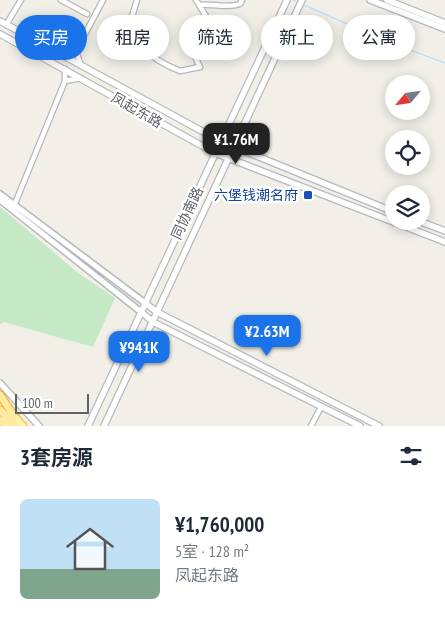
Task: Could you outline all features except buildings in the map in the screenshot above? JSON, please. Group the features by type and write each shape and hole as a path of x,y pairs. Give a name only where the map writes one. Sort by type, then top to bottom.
{"highway":[{"path":"0,395 14,416"},
{"path":"0,410 15,426"},
{"path":"0,420 6,426"}],"main road":[{"name":"同协南路","path":"104,426 302,0"},
{"path":"370,0 445,29"},
{"path":"387,0 445,23"},
{"name":"同协南路","path":"88,426 286,2"},
{"name":"凤起东路","path":"0,21 15,30"},
{"name":"凤起东路","path":"0,34 215,153 445,242"},
{"name":"凤起东路","path":"70,60 220,141 385,208"},
{"path":"430,225 445,231"},
{"path":"145,304 157,312 379,426"},
{"path":"141,312 153,322 360,426"},
{"path":"0,383 39,426"},
{"path":"0,401 23,426"}],"street":[{"path":"6,25 21,0"},
{"path":"61,0 87,14"},
{"path":"87,30 103,0"},
{"path":"129,0 136,2 130,23 145,51 180,71 200,67 196,59 196,50 212,36 212,26 196,0"},
{"path":"199,5 208,4 227,8 240,4 242,0"},
{"path":"79,60 82,67"},
{"path":"13,207 65,81 65,69"},
{"path":"65,81 81,78"},
{"path":"0,194 13,207 141,312"},
{"path":"0,200 13,207 145,304"},
{"path":"311,426 321,407"}],"green space":[{"path":"0,207 77,272 115,298 93,347 4,322 0,324"}],"waterway":[{"path":"293,0 299,3"},
{"path":"302,4 383,40 445,63"}],"place":[{"name":"六堡钱潮名府","path":"308,195"}]}
